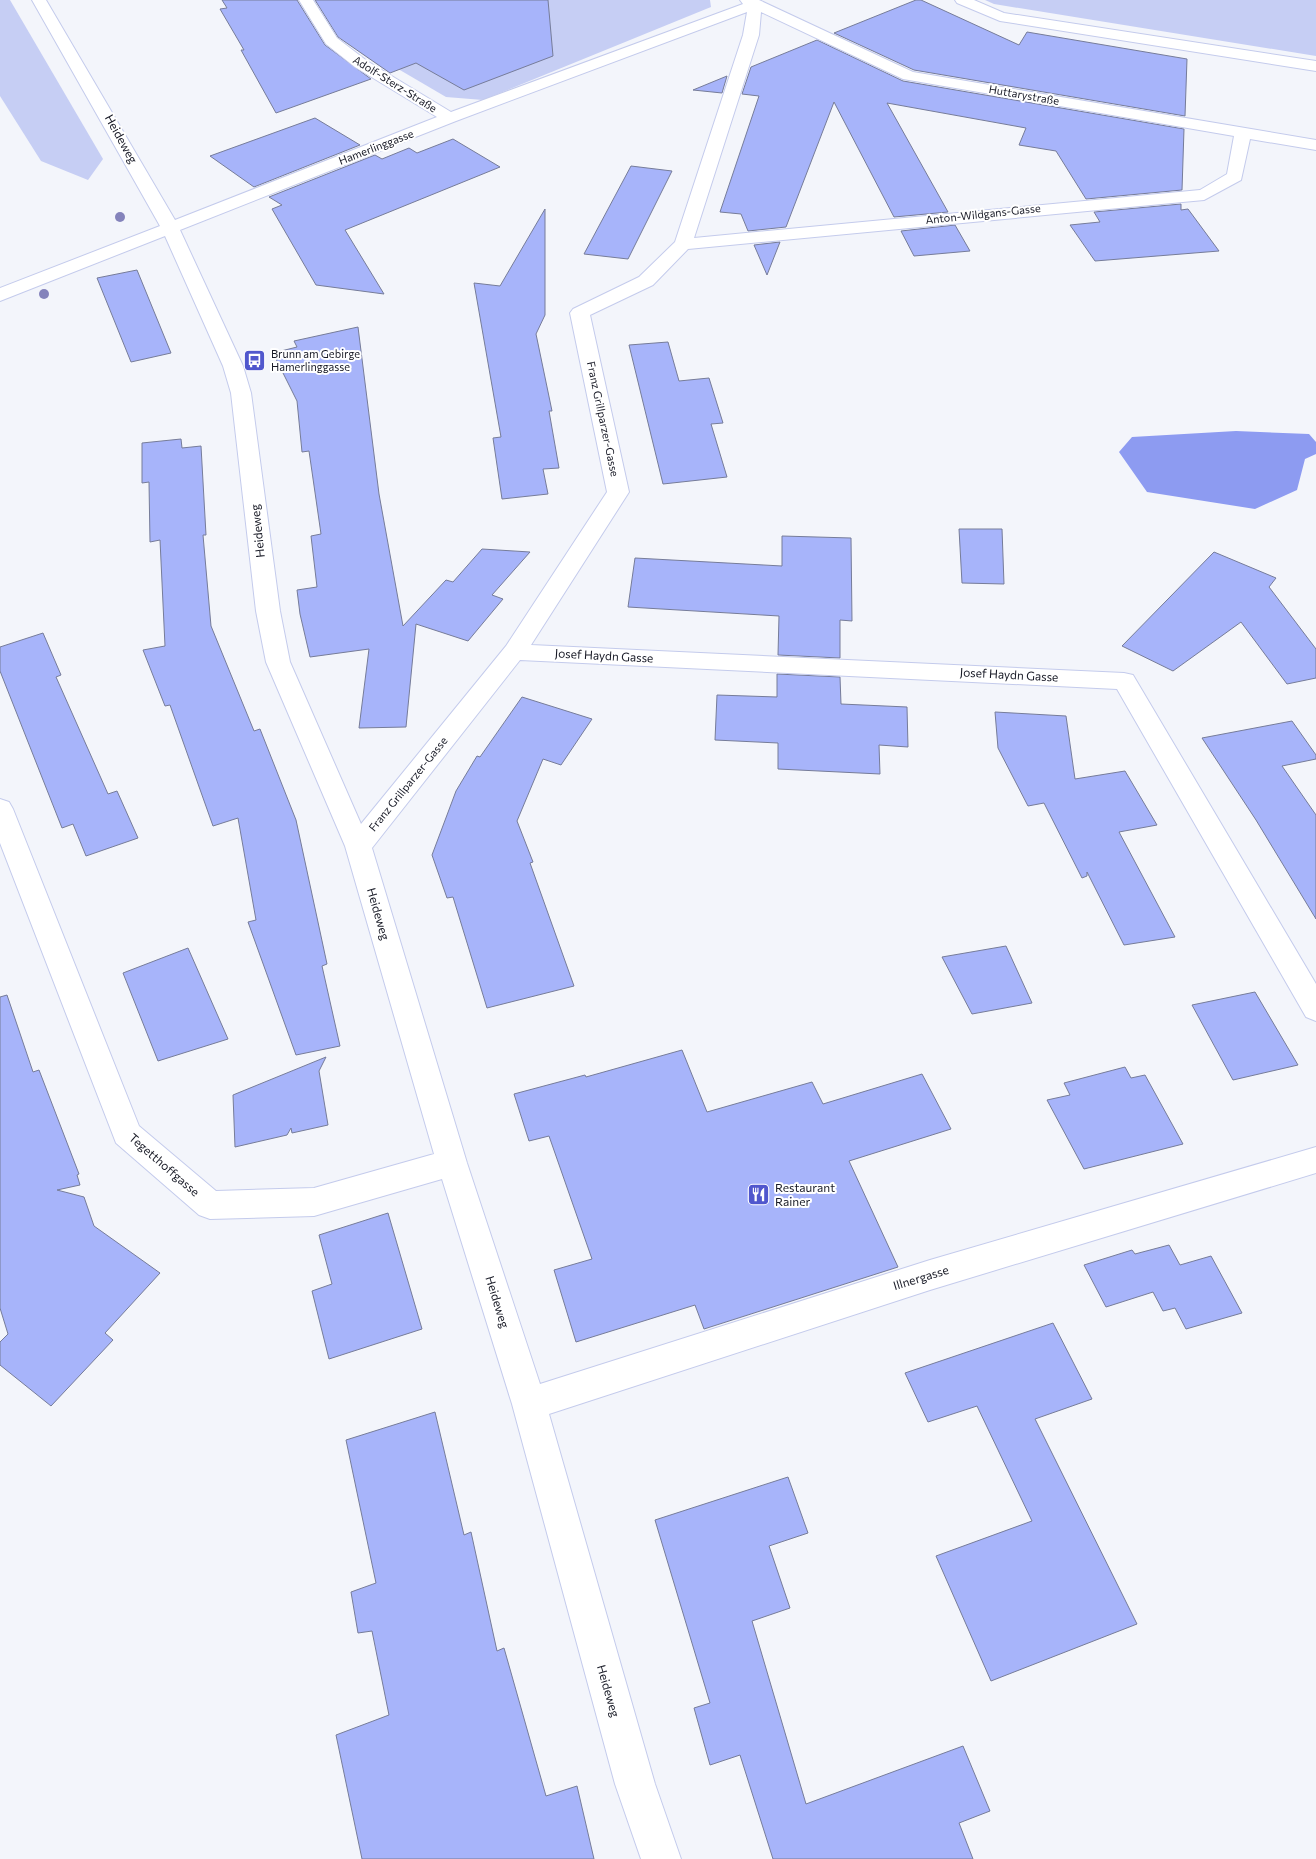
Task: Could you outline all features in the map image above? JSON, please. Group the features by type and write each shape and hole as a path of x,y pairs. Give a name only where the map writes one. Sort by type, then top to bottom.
{"street":[{"name":"Heideweg","path":"39,0 170,227 233,366 241,393 268,611 278,662 358,846 452,1163 528,1404 634,1784 661,1859"},
{"name":"Adolf-Sterz-Straße","path":"306,0 331,41 361,64 450,118"},
{"path":"962,0 1000,17 1316,66"},
{"name":"Hamerlinggasse","path":"0,295 170,227 751,2"},
{"name":"Huttarystraße","path":"751,2 909,76 1316,145"},
{"name":"Franz Grillparzer-Gasse","path":"358,846 514,652 618,492 580,313 646,281 684,244 751,36 751,2"},
{"name":"Anton-Wildgans-Gasse","path":"684,244 1145,198 1204,195 1235,176 1243,133"},
{"name":"Josef Haydn Gasse","path":"514,652 1124,681 1316,1009"},
{"name":"Tegetthoffgasse","path":"0,810 127,1134 210,1204 314,1202 452,1163"},
{"name":"Illnergasse","path":"528,1404 930,1275 1316,1160"}],"shaded area":[{"path":"0,0 10,0 103,159 88,180 41,161 0,96"},
{"path":"329,0 710,0 711,7 483,100 446,97 376,56"},
{"path":"985,0 1316,0 1316,56 994,4"}],"water":[{"path":"1236,431 1309,434 1316,442 1316,454 1305,459 1297,490 1255,509 1147,492 1119,452 1132,437"}],"building":[{"path":"222,0 297,0 325,45 371,79 276,113 241,50 244,50 220,9 227,8"},
{"path":"315,0 548,0 553,56 464,90 416,63 390,73 338,37"},
{"path":"916,0 921,0 1019,45 1027,32 1187,59 1185,116 914,70 834,33"},
{"path":"817,40 903,81 1184,129 1182,190 1086,199 1056,151 1019,145 1026,128 887,103 948,212 894,217 834,102 786,227 748,231 741,214 720,212 759,96 742,94 751,67"},
{"path":"727,76 722,93 693,90"},
{"path":"315,118 360,145 254,187 210,156"},
{"path":"453,139 500,167 345,230 384,294 316,285 272,209 282,205 269,197 375,155 382,159 409,148 417,153"},
{"path":"631,166 672,171 628,259 584,254"},
{"path":"1181,204 1181,210 1188,209 1219,251 1095,261 1070,225 1100,222 1094,212"},
{"path":"545,209 545,315 536,334 552,411 549,411 559,468 543,469 548,494 502,499 493,438 501,437 474,283 500,286"},
{"path":"955,225 970,251 914,256 901,231"},
{"path":"780,242 767,275 754,245"},
{"path":"137,270 171,353 131,362 97,278"},
{"path":"358,327 379,494 403,626 446,580 453,582 482,549 530,552 492,595 503,599 468,641 416,624 406,727 359,728 369,649 310,657 300,614 297,590 317,587 311,536 321,534 309,451 302,452 297,401 273,353 297,347 294,341"},
{"path":"668,342 679,381 709,378 723,423 711,424 727,477 663,484 629,345"},
{"path":"181,439 182,448 201,446 206,535 203,535 211,626 254,731 260,729 296,820 327,964 322,966 340,1046 296,1055 248,922 256,920 238,818 213,826 170,705 165,706 143,650 165,646 160,540 150,542 149,482 142,483 142,443"},
{"path":"959,529 1002,529 1004,584 962,583"},
{"path":"782,536 851,538 852,621 840,620 840,658 778,655 779,616 628,607 635,558 782,566"},
{"path":"1214,552 1276,578 1269,587 1316,649 1316,678 1287,684 1241,622 1173,671 1122,646"},
{"path":"43,633 61,675 56,677 108,794 117,791 138,838 86,856 73,824 62,828 0,671 0,647"},
{"path":"777,674 840,677 841,704 907,707 908,747 879,745 880,774 778,769 778,743 715,740 717,695 777,697"},
{"path":"522,697 592,719 561,765 543,759 517,821 533,862 530,863 574,986 487,1008 453,897 447,898 432,855 456,791 477,756 480,757"},
{"path":"995,712 1066,716 1075,779 1125,771 1157,825 1119,832 1175,937 1124,945 1087,872 1087,876 1082,878 1044,803 1028,806 998,748"},
{"path":"1292,721 1316,755 1316,759 1282,766 1316,815 1316,919 1256,820 1202,738"},
{"path":"1006,946 1032,1003 972,1014 942,957"},
{"path":"188,948 228,1039 158,1061 123,973"},
{"path":"1255,992 1298,1065 1233,1080 1192,1005"},
{"path":"7,995 33,1072 39,1070 79,1174 77,1175 80,1185 57,1190 84,1197 94,1226 160,1273 105,1333 113,1340 51,1406 0,1365 0,1342 8,1334 0,1308 0,997"},
{"path":"682,1050 707,1112 812,1082 823,1104 922,1074 951,1129 849,1161 898,1267 704,1329 695,1305 576,1342 554,1270 592,1259 549,1136 529,1141 514,1094 585,1075 586,1077"},
{"path":"326,1057 319,1071 328,1125 292,1133 291,1128 287,1135 235,1147 233,1095"},
{"path":"1125,1067 1131,1078 1145,1075 1183,1144 1084,1169 1047,1100 1070,1095 1064,1083"},
{"path":"388,1213 422,1329 329,1359 312,1291 332,1284 319,1235"},
{"path":"1169,1245 1180,1265 1211,1256 1242,1313 1186,1329 1175,1308 1163,1311 1153,1292 1106,1307 1084,1265 1132,1250 1135,1254"},
{"path":"1053,1323 1092,1399 1035,1419 1137,1624 991,1681 936,1556 1032,1521 977,1406 928,1422 905,1373"},
{"path":"435,1412 464,1535 471,1532 497,1651 504,1648 546,1796 577,1786 594,1859 362,1859 336,1735 389,1715 372,1631 358,1633 351,1592 376,1583 346,1440"},
{"path":"788,1477 808,1533 769,1546 790,1608 752,1621 806,1804 963,1746 990,1811 959,1823 973,1859 773,1859 740,1755 710,1765 694,1708 710,1703 655,1520"}],"place":[{"name":"Brunn am Gebirge Hamerlinggasse","path":"255,360"},
{"name":"Restaurant Rainer","path":"759,1195"}]}
